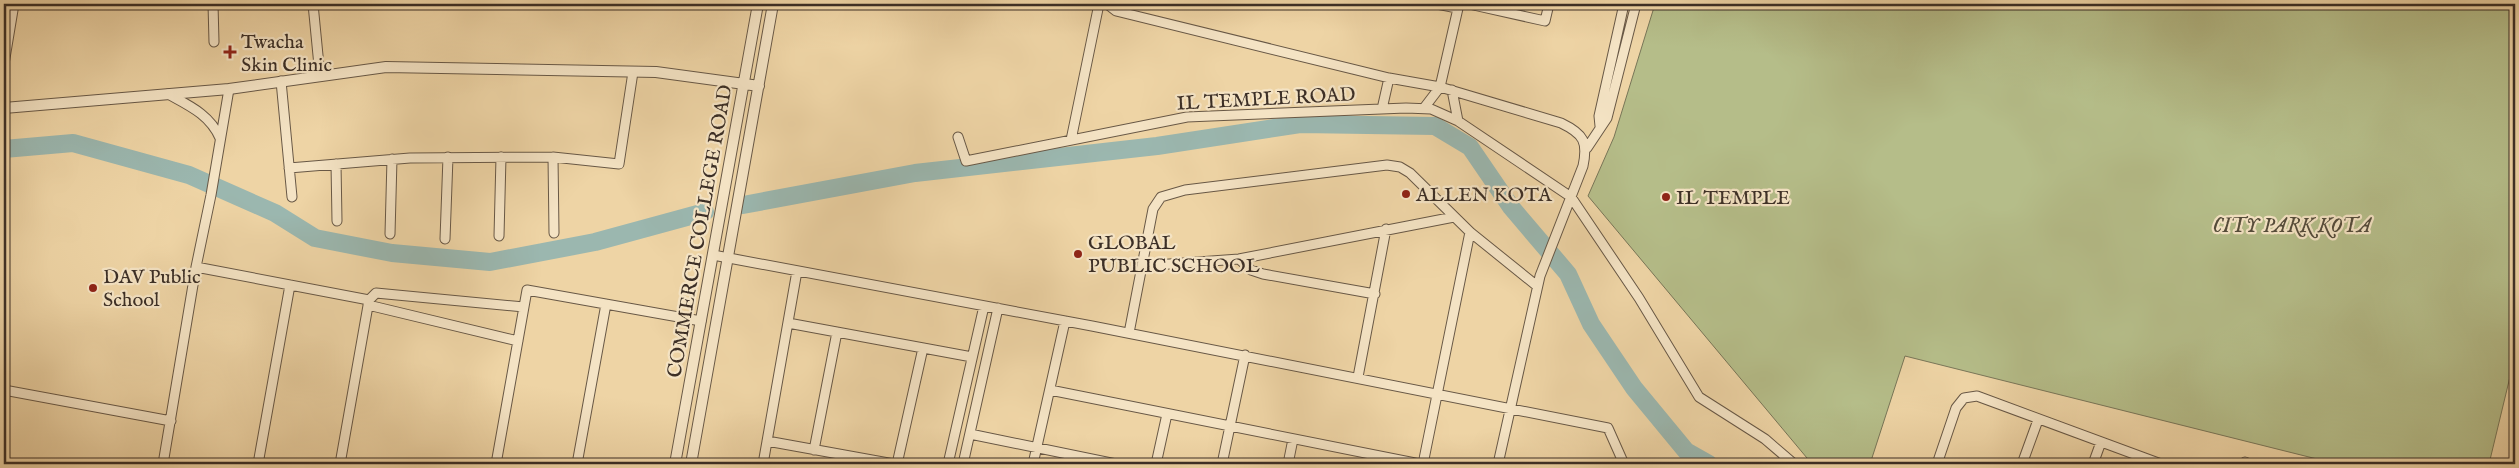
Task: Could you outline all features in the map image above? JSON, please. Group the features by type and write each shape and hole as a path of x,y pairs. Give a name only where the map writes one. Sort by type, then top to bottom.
{"street":[{"path":"4,64 8,20 14,4"},
{"path":"213,4 214,42"},
{"path":"313,4 320,76"},
{"name":"COMMERCE COLLEGE ROAD","path":"675,464 758,4"},
{"path":"691,464 773,4"},
{"path":"1072,140 1099,4"},
{"path":"1107,4 1116,11 1388,78 1452,90 1561,123 1577,131 1586,148"},
{"path":"1424,108 1440,87 1458,6 1436,4"},
{"path":"1469,4 1545,21 1548,4"},
{"path":"1600,126 1599,116 1624,4"},
{"path":"1498,464 1540,276 1583,166 1586,148 1607,118 1636,4"},
{"path":"4,108 229,89 386,67 633,72 759,86"},
{"path":"289,168 392,159 501,157 553,157 619,164 633,72"},
{"path":"1382,109 1388,78"},
{"path":"281,81 292,197"},
{"path":"163,464 196,267 211,195 229,89"},
{"path":"1452,90 1458,121"},
{"path":"168,94 198,110 214,124 220,138"},
{"name":"IL TEMPLE ROAD","path":"958,137 966,161 1187,116 1424,108 1438,110 1458,121 1571,197"},
{"path":"499,236 501,157"},
{"path":"553,157 554,233"},
{"path":"445,239 448,158"},
{"path":"390,234 392,159"},
{"path":"336,164 337,221"},
{"path":"1129,333 1153,209 1160,197 1185,190 1387,165 1400,167 1410,173 1454,218 1538,286"},
{"path":"1571,197 1639,298 1699,397 1765,439 1794,464"},
{"path":"1142,266 1239,259 1386,229 1454,218"},
{"path":"1358,377 1386,229"},
{"path":"1050,390 1422,464 1470,232"},
{"path":"712,255 1358,377 1608,428 1624,464"},
{"path":"1239,259 1251,270 1264,274 1375,294"},
{"path":"196,267 290,285 518,341"},
{"path":"763,464 797,271"},
{"path":"258,464 290,285"},
{"path":"496,464 527,290 701,321"},
{"path":"340,464 368,303 376,293 524,306"},
{"path":"578,464 606,304"},
{"path":"948,464 984,306"},
{"path":"963,464 998,308"},
{"path":"1033,464 1065,321"},
{"path":"788,323 972,357"},
{"path":"814,450 837,332"},
{"path":"767,441 896,464 923,348"},
{"path":"1222,464 1244,355"},
{"path":"4,390 171,421"},
{"path":"1937,464 1956,408 1964,398 1977,396 2161,464"},
{"path":"1156,464 1167,414"},
{"path":"2022,464 2038,420"},
{"path":"970,434 1097,462 1116,464"},
{"path":"1288,464 1293,439"},
{"path":"2093,464 2101,442"},
{"path":"2245,464 2245,462 2250,464"}],"green space":[{"name":"CITY PARK KOTA","path":"1655,4 2515,4 2515,356 2489,464 2337,464 1905,356 1870,464 1812,464 1588,196 1614,137"}],"waterway":[{"path":"743,205 915,173 1157,146 1300,124 1435,126 1470,147 1511,207 1568,274 1591,324 1634,388 1686,451 1709,464"},
{"path":"4,149 73,143 189,175 275,213 315,238 392,253 490,262 595,242 705,212"}],"place":[{"name":"Twacha Skin Clinic","path":"230,52"},
{"name":"ALLEN KOTA","path":"1406,194"},
{"name":"IL TEMPLE","path":"1666,197"},
{"name":"GLOBAL PUBLIC SCHOOL","path":"1078,254"},
{"name":"DAV Public School","path":"93,288"}]}
